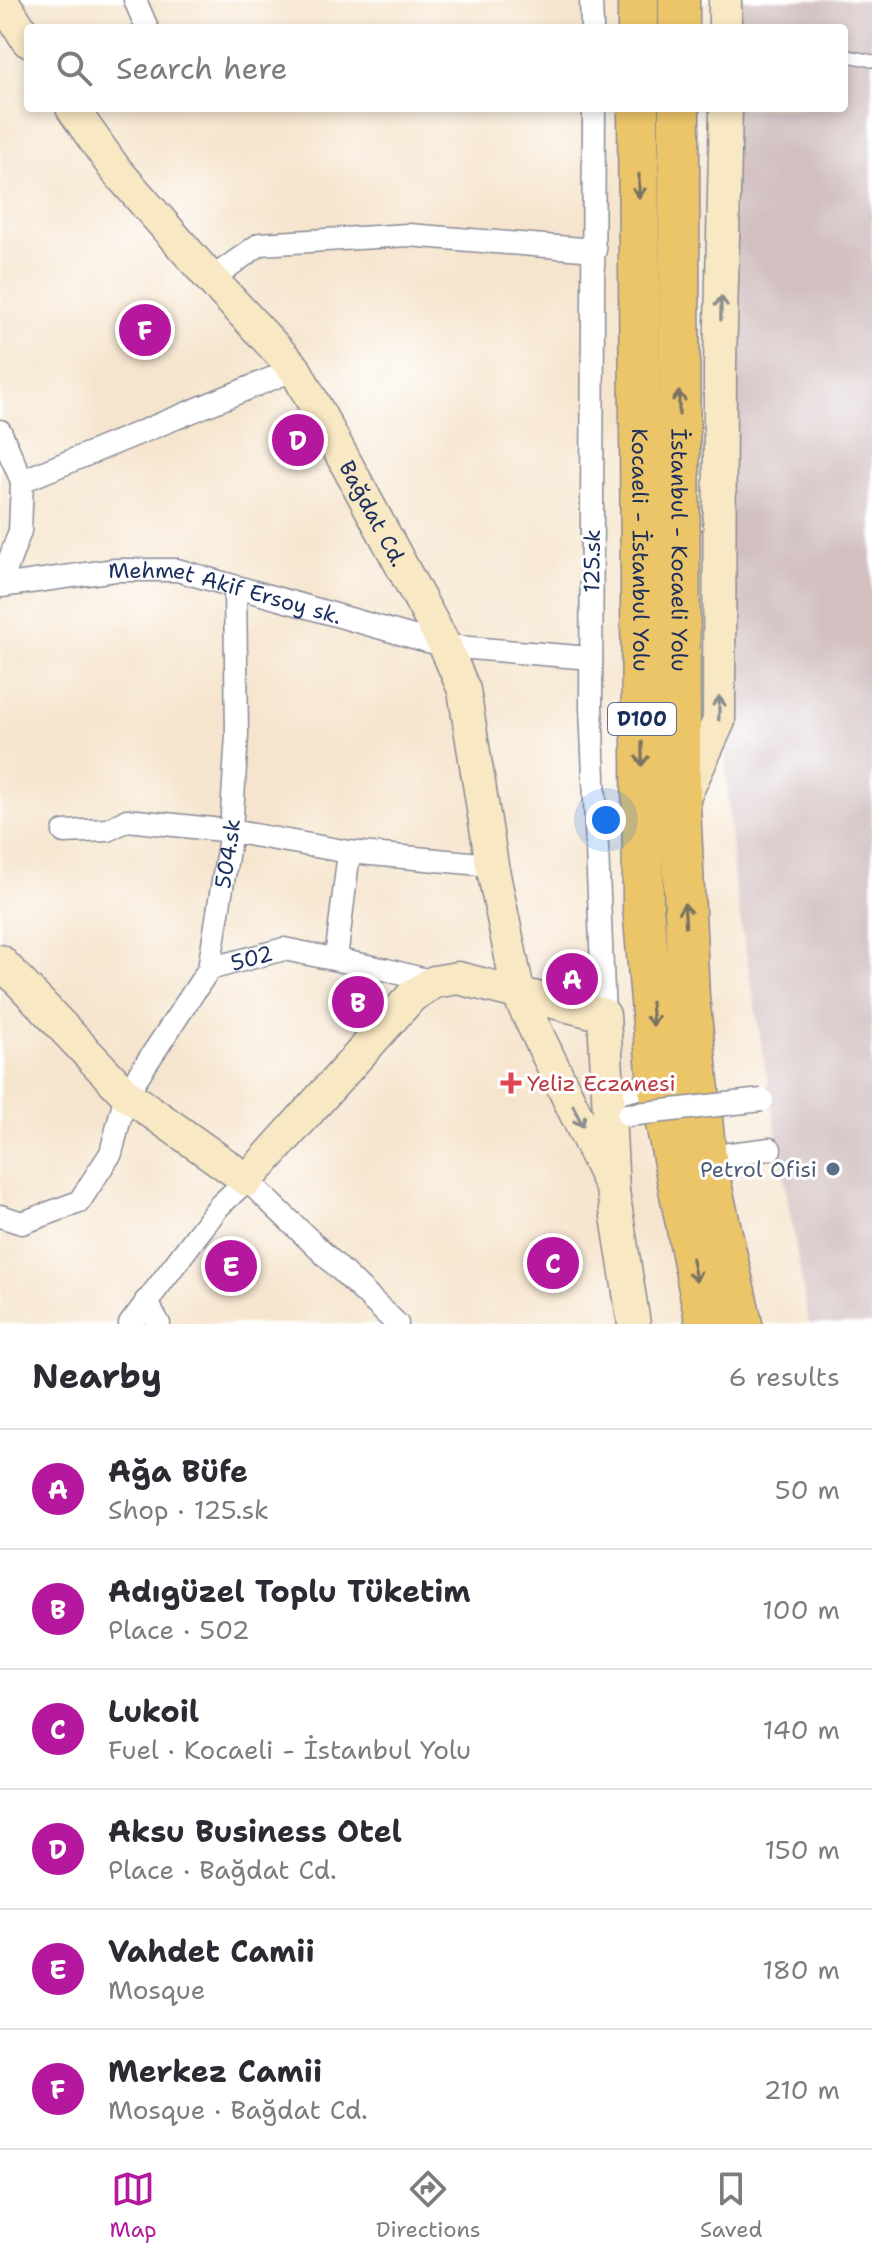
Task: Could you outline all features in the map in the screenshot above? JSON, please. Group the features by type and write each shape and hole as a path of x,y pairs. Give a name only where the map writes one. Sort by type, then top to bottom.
{"highway":[{"path":"638,0 638,24"},
{"path":"679,0 679,24"},
{"name":"Kocaeli - İstanbul Yolu","path":"638,112 643,907 658,1083 706,1324"},
{"name":"İstanbul - Kocaeli Yolu","path":"679,112 680,805 689,997 706,1157 742,1324"}],"main road":[{"path":"2,0 24,35"},
{"path":"725,0 725,24"},
{"name":"Bağdat Cd.","path":"75,112 115,169 295,369 445,646 464,690 492,865 519,996 613,1191"},
{"path":"680,805 719,721 720,366 726,112"},
{"path":"0,961 126,1094 247,1180 412,996 434,982 458,978 519,996 604,1015 619,1105 613,1191 634,1324"}],"street":[{"path":"135,0 145,24"},
{"path":"591,0 592,24"},
{"name":"125.sk","path":"594,112 591,706 604,1015"},
{"path":"211,279 260,244 408,235 595,250"},
{"path":"22,481 295,369"},
{"path":"0,586 20,531 22,481 1,435"},
{"name":"Mehmet Akif Ersoy sk.","path":"0,586 115,570 177,570 445,646 591,658"},
{"name":"504.sk","path":"0,1216 22,1223 79,1202 111,1153 126,1094 209,969 231,831 237,735 235,588"},
{"path":"64,832 108,830 127,820 231,831 349,852 492,865"},
{"path":"336,959 349,852"},
{"name":"502","path":"209,969 284,949 434,982"},
{"path":"619,1105 658,1083"},
{"path":"619,1105 762,1100"},
{"path":"706,1157 770,1149"},
{"path":"130,1324 219,1206 247,1180 397,1324"},
{"path":"146,1301 159,1324"}],"lane":[{"path":"848,56 872,61"}],"shaded area":[{"path":"737,0 872,0 872,1324 809,1324 734,883 726,773 735,112 848,112 848,24 736,24"}],"place":[{"name":"Merkez Camii","path":"145,330"},
{"name":"Aksu Business Otel","path":"298,440"},
{"name":"Ağa Büfe","path":"572,979"},
{"name":"Adıgüzel Toplu Tüketim","path":"358,1002"},
{"name":"Yeliz Eczanesi","path":"511,1083"},
{"name":"Petrol Ofisi","path":"833,1169"},
{"name":"Lukoil","path":"553,1263"},
{"name":"Vahdet Camii","path":"231,1266"}]}
